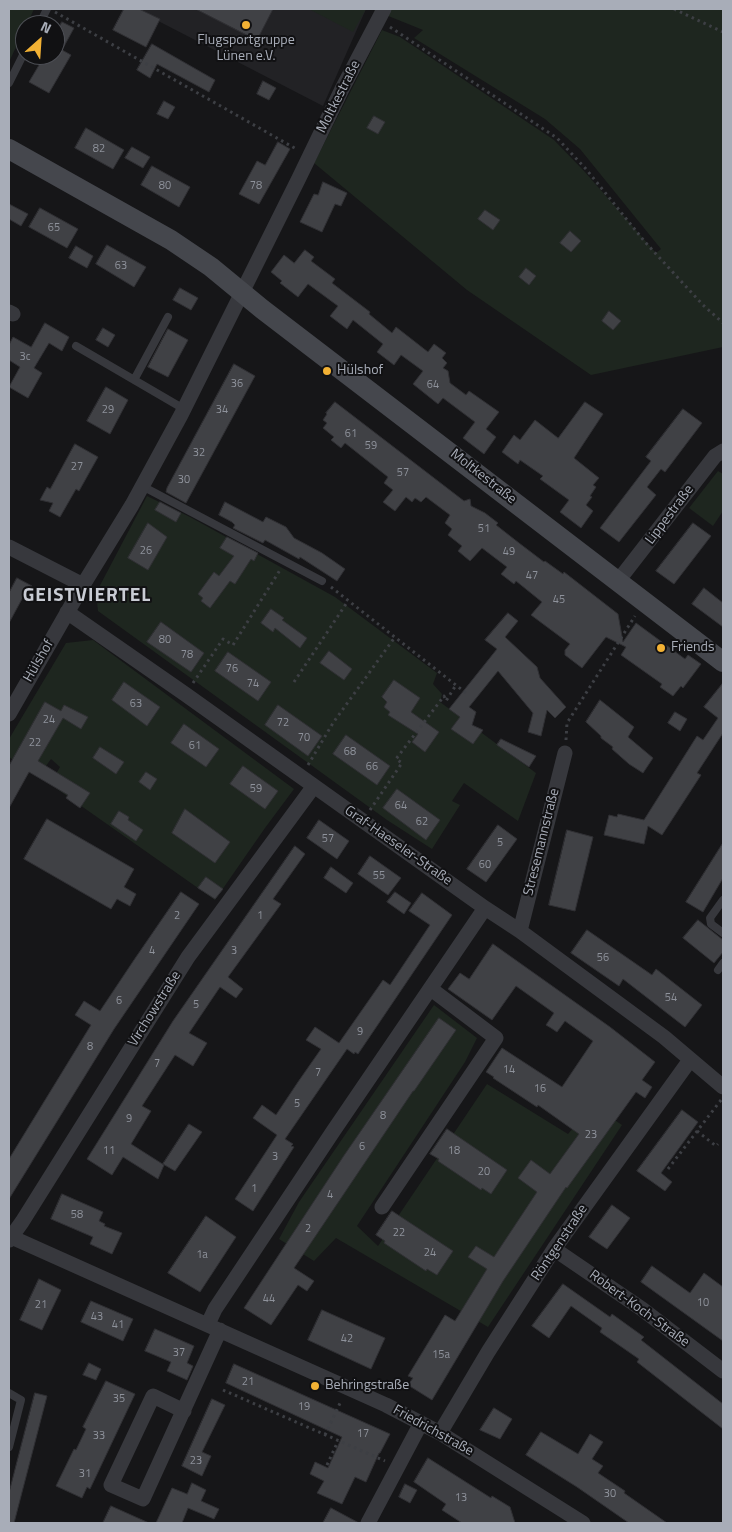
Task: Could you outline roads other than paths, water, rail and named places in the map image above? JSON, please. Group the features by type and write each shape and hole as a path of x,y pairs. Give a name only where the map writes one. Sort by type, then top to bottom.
{"street":[{"name":"Moltkestraße","path":"242,293 342,90 382,14"},
{"name":"Moltkestraße","path":"9,149 171,240 211,267 242,293 723,662"},
{"name":"Hülshof","path":"9,714 82,585 142,486 184,409 242,293"},
{"name":"Lippestraße","path":"618,581 715,456 723,451"},
{"path":"9,547 82,585"},
{"name":"Graf-Haeseler-Straße","path":"67,612 520,931 664,1037 723,1093"},
{"name":"Stresemannstraße","path":"520,931 565,753"},
{"name":"Virchowstraße","path":"10,1237 22,1222 188,957 314,786"},
{"path":"184,1411 152,1396 111,1485 143,1500 184,1411 214,1327 220,1301 485,908"},
{"path":"382,1207 496,1038 431,989"},
{"name":"Röntgenstraße","path":"440,1433 488,1352 554,1249 690,1060"},
{"name":"Friedrichstraße","path":"10,1237 348,1387 421,1423 583,1523"},
{"name":"Robert-Koch-Straße","path":"554,1249 642,1309 723,1371"},
{"path":"368,1523 421,1423"}],"lane":[{"path":"9,83 18,65"},
{"path":"134,380 168,317"},
{"path":"76,346 184,409"},
{"path":"142,486 322,581"},
{"path":"723,900 710,918 711,924 723,933"},
{"path":"718,970 723,963"},
{"path":"9,1393 21,1400 9,1447"}],"place":[{"name":"Flugsportgruppe Lünen e.V.","path":"246,25"},
{"name":"Hülshof","path":"327,371"},
{"name":"Friends","path":"661,648"},
{"name":"Behringstraße","path":"315,1386"}],"district":[{"name":"GEISTVIERTEL","path":"87,596"}]}
